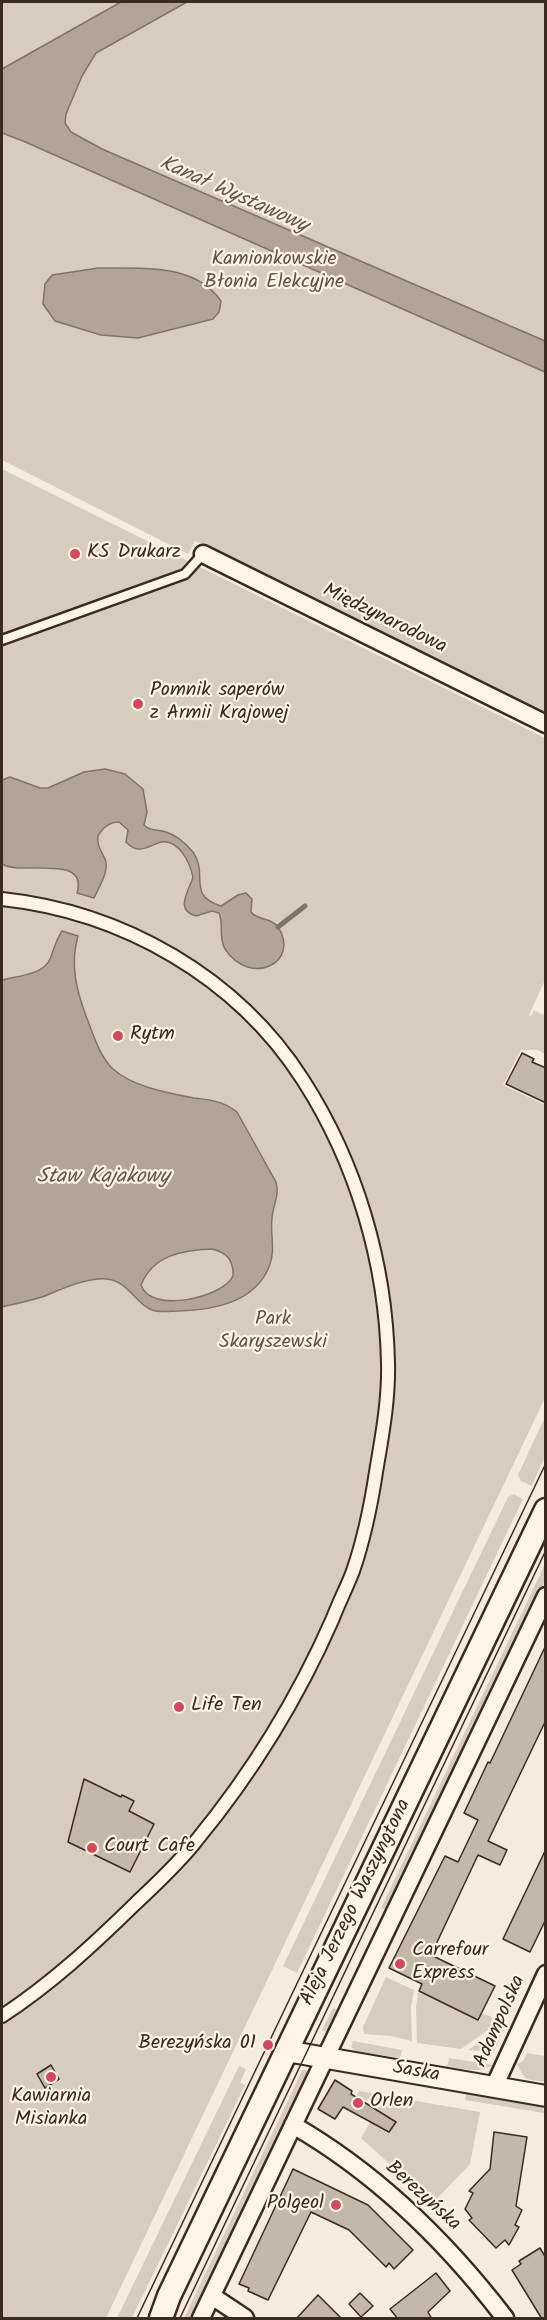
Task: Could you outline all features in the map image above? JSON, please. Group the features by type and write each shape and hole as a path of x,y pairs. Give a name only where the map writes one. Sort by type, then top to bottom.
{"main road":[{"name":"Aleja Jerzego Waszyngtona","path":"161,2319 169,2296 546,1510"},
{"name":"Aleja Jerzego Waszyngtona","path":"154,2319 169,2296"}],"street":[{"name":"Międzynarodowa","path":"203,554 546,724"},
{"path":"2,899 59,909 134,934 182,960 233,998 261,1024 299,1074 321,1108 364,1210 380,1280 388,1361 384,1427 370,1510 353,1572 317,1655 268,1742 245,1778 195,1844 165,1875 70,1967 2,2016"},
{"name":"Aleja Jerzego Waszyngtona","path":"201,2319 546,1596"},
{"name":"Adampolska","path":"494,2087 546,1974"},
{"name":"Saska","path":"286,2051 546,2096"},
{"name":"Berezyńska","path":"293,2125 316,2138 358,2168 431,2231 462,2264 505,2319"},
{"path":"212,2296 245,2319"}],"lane":[{"path":"2,640 186,574 203,554"}],"green space":[{"name":"Kamionkowskie Błonia Elekcyjne","path":"2,2 545,2 545,714 195,541 188,554 2,460"},
{"name":"Park Skaryszewski","path":"2,469 545,738 545,980 529,1015 531,1016 534,1010 543,1015 545,1011 545,1054 538,1050 521,1050 503,1085 545,1105 545,1398 106,2318 2,2318"},
{"path":"545,1417 545,1456 532,1486 521,1481 518,1475"},
{"path":"514,1494 523,1499 297,1973 283,1966 508,1497"},
{"path":"545,1564 545,1580 388,1911 381,1908"},
{"path":"386,1977 414,1990 411,2007 412,2041 391,2036 364,2034 363,2027"},
{"path":"418,1992 478,2019 482,2013 501,2021 461,2049 417,2043"},
{"path":"333,2008 339,2011 329,2033 322,2030"},
{"path":"506,2024 494,2052 468,2050"},
{"path":"353,2041 402,2050 400,2058 356,2051 351,2047"},
{"path":"527,2053 545,2056 545,2082 530,2080 522,2074 517,2064 523,2061"},
{"path":"449,2058 493,2065 477,2070 465,2069 447,2066"},
{"path":"239,2066 246,2069 240,2083 245,2085 132,2318 117,2318"},
{"path":"303,2069 307,2071 308,2076 193,2318 184,2318"},
{"path":"359,2091 480,2112 470,2164 433,2203 361,2138 381,2104 368,2099 366,2101 357,2095"},
{"path":"466,2094 543,2107 544,2113 465,2100"}],"water":[{"path":"121,2 187,2 96,53 82,76 66,114 65,123 71,132 102,149 545,341 545,372 2,133 2,69"},
{"path":"98,268 165,270 181,274 210,288 221,301 219,312 213,319 138,338 101,335 55,321 43,304 45,284 52,275"},
{"path":"105,769 125,774 143,789 147,812 144,825 149,829 174,835 193,852 197,860 204,896 221,906 238,895 246,893 252,899 251,912 278,927 283,940 283,951 278,960 270,966 259,968 247,967 236,961 223,944 219,913 212,911 196,916 189,913 184,905 193,877 183,853 167,842 144,849 133,848 126,842 128,830 119,822 107,826 98,836 106,868 94,898 77,893 78,881 73,873 64,869 23,868 2,864 2,780 10,777 40,788 48,788 84,772"},
{"name":"Staw Kajakowy","path":"62,931 78,936 74,957 77,986 94,1037 108,1064 121,1075 141,1085 217,1102 232,1108 237,1112 276,1182 277,1195 273,1213 269,1267 253,1289 231,1302 205,1309 152,1310 145,1307 123,1286 108,1279 98,1279 2,1307 2,980 36,972 47,964","holes":["217,1250 228,1258 233,1276 227,1284 216,1291 187,1300 171,1301 147,1294 141,1285 153,1267 170,1256 190,1251"]}],"building":[{"path":"522,1053 534,1059 532,1062 546,1068 546,1103 506,1084"},
{"path":"546,1645 546,1720 488,1841 507,1850 500,1865 478,1855 431,1955 495,1986 478,2020 419,1991 422,1984 389,1968 445,1856 458,1862 478,1820 464,1813"},
{"path":"84,1779 134,1801 129,1811 154,1824 130,1872 68,1842"},
{"path":"546,1849 546,1919 530,1952 503,1939"},
{"name":"Kawiarnia Misianka","path":"51,2065 59,2079 45,2088 37,2074"},
{"path":"335,2080 352,2091 351,2094 396,2122 389,2132 343,2107 335,2119 318,2109"},
{"path":"494,2132 527,2137 516,2206 522,2210 515,2225 519,2227 509,2245 505,2240 496,2248 469,2220 472,2218 465,2209 473,2193 469,2191 490,2169"},
{"path":"293,2169 368,2205 413,2250 394,2269 389,2263 386,2267 349,2230 311,2212 268,2300 248,2291 249,2288 239,2284"},
{"path":"540,2248 546,2258 546,2319 542,2319 512,2270 521,2264 519,2261"},
{"path":"436,2273 450,2291 428,2312 432,2319 398,2319 390,2309"},
{"path":"360,2293 373,2306 361,2317 349,2304"},
{"path":"318,2295 342,2319 296,2319"}],"waterway":[{"path":"278,927 305,906"}],"tram line":[{"path":"137,2318 546,1463"},
{"path":"180,2318 546,1550"}],"place":[{"name":"KS Drukarz","path":"75,554"},
{"name":"Pomnik saperów z Armii Krajowej","path":"138,704"},
{"name":"Rytm","path":"118,1036"},
{"name":"Life Ten","path":"179,1707"},
{"name":"Court Cafe","path":"92,1848"},
{"name":"Carrefour Express","path":"400,1964"},
{"name":"Berezyńska 01","path":"268,2045"},
{"name":"Kawiarnia Misianka","path":"51,2077"},
{"name":"Orlen","path":"358,2103"},
{"name":"Polgeol","path":"336,2205"}],"water label":[{"name":"Kanał Wystawowy","path":"233,196"}]}
